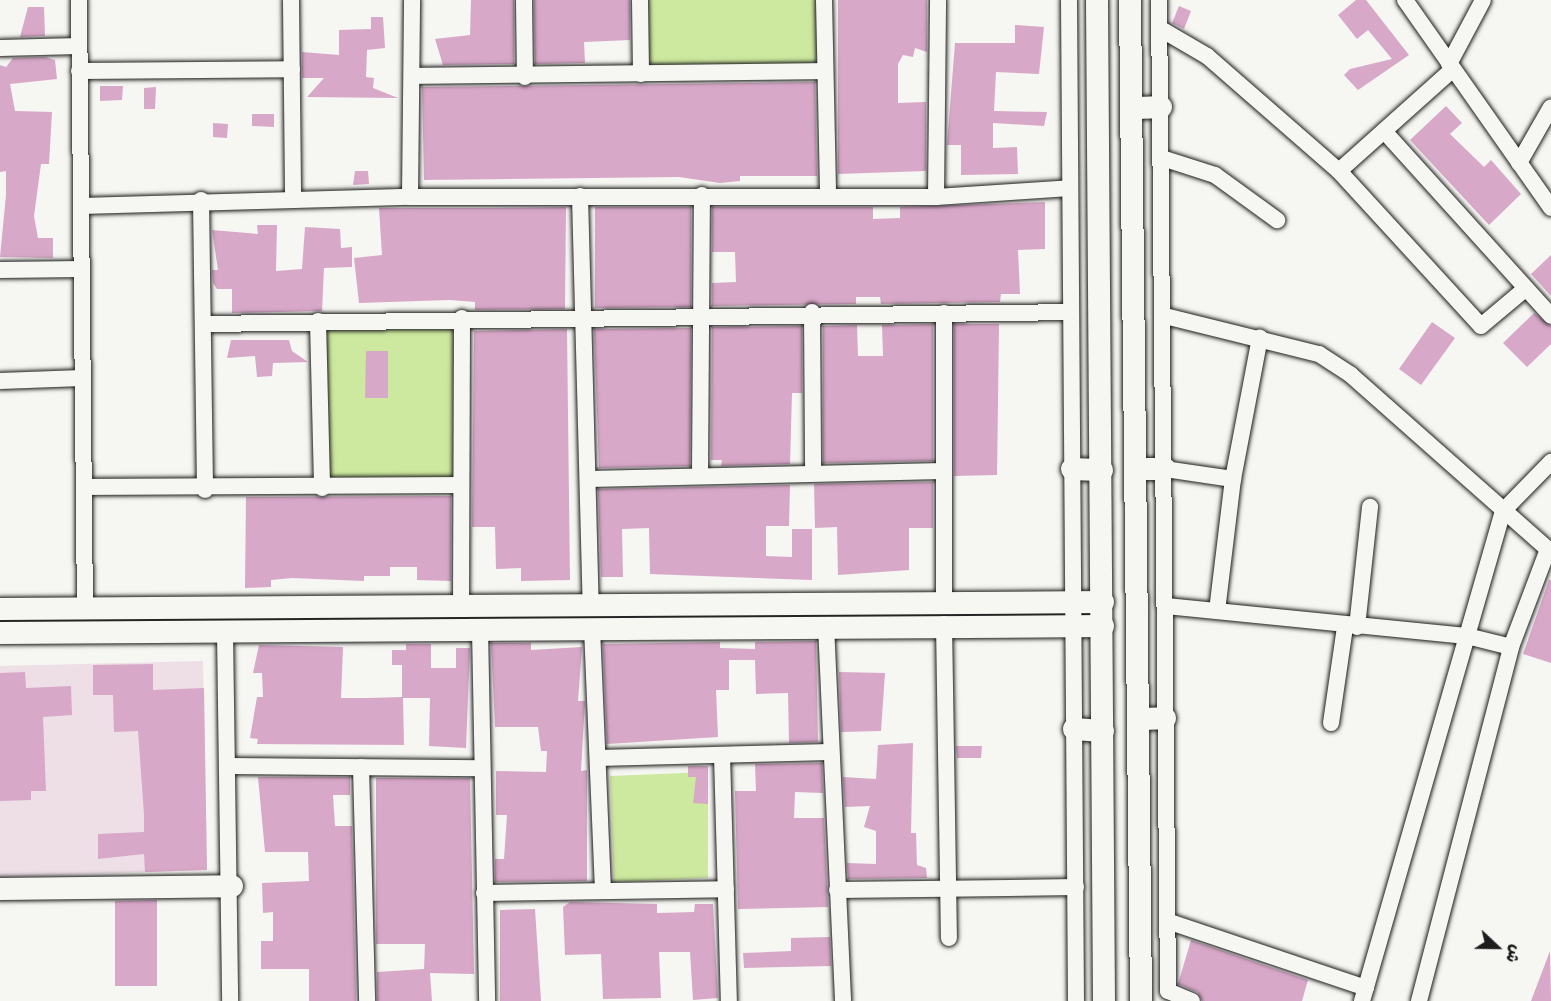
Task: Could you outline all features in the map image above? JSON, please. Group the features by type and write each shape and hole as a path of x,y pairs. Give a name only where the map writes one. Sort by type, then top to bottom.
{"street":[{"path":"79,0 85,610"},
{"path":"291,0 292,199"},
{"path":"410,197 412,0"},
{"path":"524,0 525,77"},
{"path":"640,0 641,74"},
{"path":"824,0 828,195"},
{"path":"936,196 938,0"},
{"path":"1069,0 1077,1001"},
{"path":"1158,0 1165,316 1168,991 1192,1001"},
{"path":"1405,0 1551,208"},
{"path":"1339,171 1451,66 1483,0"},
{"path":"1104,1001 1102,370 1097,8 1111,6 1130,8 1142,719 1141,1001"},
{"path":"1159,28 1207,56 1339,171 1482,326 1525,289"},
{"path":"0,48 79,46"},
{"path":"79,71 292,69"},
{"path":"413,76 525,77 824,72"},
{"path":"1133,108 1161,107"},
{"path":"1519,163 1551,107"},
{"path":"1384,131 1551,316"},
{"path":"1162,158 1215,175 1277,220"},
{"path":"81,206 201,200 410,197 936,196 1070,188"},
{"path":"700,474 702,195"},
{"path":"580,196 591,605"},
{"path":"201,200 205,324 205,490"},
{"path":"0,270 82,269"},
{"path":"1101,313 1122,322 1136,310"},
{"path":"812,312 813,472"},
{"path":"205,324 700,313 1071,312"},
{"path":"944,313 944,600"},
{"path":"1165,316 1319,354 1351,375 1550,551 1511,647 1419,1001"},
{"path":"461,607 458,485 462,318"},
{"path":"318,321 322,488"},
{"path":"1217,612 1233,479 1260,338"},
{"path":"1102,370 1120,360 1137,371"},
{"path":"0,381 82,378"},
{"path":"1167,921 1364,995 1503,511 1551,462"},
{"path":"1072,469 1102,470"},
{"path":"1137,469 1165,469 1233,479"},
{"path":"589,479 700,474 943,471"},
{"path":"84,487 205,490 458,485"},
{"path":"1331,723 1351,627 1370,507"},
{"path":"0,609 85,610 260,621 301,620 461,607 944,600 1073,599 1103,602"},
{"path":"1166,606 1351,627 1467,636 1511,647"},
{"path":"301,620 480,629 1073,622 1103,626"},
{"path":"0,633 225,632 260,621"},
{"path":"944,624 949,938"},
{"path":"826,625 843,1001"},
{"path":"592,628 603,891"},
{"path":"480,629 487,1001"},
{"path":"225,632 232,886 230,1001"},
{"path":"1142,719 1165,718"},
{"path":"1074,729 1103,731"},
{"path":"598,758 830,752"},
{"path":"722,755 729,1001"},
{"path":"229,766 482,768"},
{"path":"361,767 366,1001"},
{"path":"1104,778 1123,792 1140,781"},
{"path":"1103,840 1123,831 1140,843"},
{"path":"0,889 232,886"},
{"path":"837,890 1076,887"},
{"path":"484,893 726,889"}],"shaded area":[{"path":"203,661 207,870 0,877 0,666"}],"green space":[{"path":"644,0 817,0 819,67 645,71"},
{"path":"456,325 458,477 327,479 325,327"},
{"path":"708,772 708,878 614,882 610,776"}],"building":[{"path":"471,0 514,0 514,64 443,65 435,39 470,35"},
{"path":"534,0 630,0 630,40 584,42 585,63 535,64"},
{"path":"838,0 927,0 927,52 915,48 913,57 903,55 898,64 898,103 926,102 926,171 838,174"},
{"path":"1356,0 1366,0 1409,55 1358,90 1344,75 1350,69 1392,59 1368,30 1357,39 1338,15"},
{"path":"1179,6 1191,11 1184,29 1172,23"},
{"path":"28,7 44,7 45,36 20,37"},
{"path":"371,17 383,17 385,48 367,50 366,77 374,78 373,88 398,98 307,97 324,78 302,78 302,52 339,55 339,30 371,29"},
{"path":"1015,25 1044,27 1039,74 996,72 994,111 1047,112 1044,126 993,123 993,148 1017,147 1018,174 961,175 961,145 947,145 955,43 1015,43"},
{"path":"45,57 55,60 57,79 10,84 15,111 52,112 49,164 41,164 34,216 38,238 53,238 53,258 0,257 6,171 0,172 0,65 6,67 13,58"},
{"path":"815,82 817,176 740,176 740,181 720,183 679,177 424,180 422,87"},
{"path":"100,86 123,86 122,100 100,101"},
{"path":"156,87 155,109 144,109 144,88"},
{"path":"1446,106 1462,123 1450,134 1484,167 1491,160 1521,194 1489,225 1410,140"},
{"path":"252,114 274,114 274,127 252,126"},
{"path":"213,123 228,124 227,138 213,137"},
{"path":"355,171 368,171 369,184 353,185"},
{"path":"1045,202 1045,249 1018,250 1020,294 1001,294 1000,302 881,304 880,297 856,297 856,304 712,306 712,283 736,282 735,252 712,252 712,207 873,207 873,219 900,218 900,207"},
{"path":"566,207 565,309 475,310 475,302 450,300 359,303 354,258 382,255 379,208"},
{"path":"595,207 691,207 691,307 595,308"},
{"path":"257,225 277,225 276,271 302,269 305,227 340,229 341,248 352,247 352,267 324,268 322,311 232,313 232,289 217,289 213,283 212,270 218,270 212,230 258,234"},
{"path":"1551,255 1551,296 1531,274"},
{"path":"1534,313 1551,326 1551,344 1527,367 1503,343"},
{"path":"1432,322 1455,338 1421,385 1399,369"},
{"path":"933,324 933,461 823,463 823,326 857,325 858,356 883,356 882,325"},
{"path":"954,324 999,324 997,475 954,476"},
{"path":"802,326 802,393 792,393 790,464 721,466 722,460 711,460 712,327"},
{"path":"691,328 690,466 599,468 594,329"},
{"path":"567,329 570,580 521,581 521,568 496,569 495,527 472,527 474,331"},
{"path":"231,340 289,340 292,351 308,362 273,363 272,376 257,377 255,356 227,358"},
{"path":"366,351 388,351 388,398 365,398"},
{"path":"933,482 933,528 909,528 909,570 838,575 837,527 815,528 814,484"},
{"path":"790,485 789,526 766,526 766,556 792,557 792,529 812,529 812,580 650,574 649,528 622,529 623,577 601,577 598,489"},
{"path":"451,496 451,581 417,580 417,567 390,567 390,576 364,576 364,581 292,578 271,580 271,587 245,588 246,497"},
{"path":"1549,580 1551,580 1551,663 1523,654"},
{"path":"816,641 818,742 789,743 788,693 756,694 755,660 729,660 729,690 716,690 718,737 607,744 603,644 720,642 720,648 755,649 755,642"},
{"path":"491,643 531,643 531,650 582,647 578,701 585,701 581,771 587,770 587,881 495,882 495,859 504,859 507,815 496,815 496,771 546,772 547,751 541,751 538,727 495,727"},
{"path":"406,644 431,644 431,668 456,668 456,648 470,648 466,748 429,746 430,698 403,698 404,745 257,744 258,739 250,738 257,697 263,697 262,673 253,673 259,645 343,647 341,698 369,698 402,697 402,665 392,665 392,650 406,650"},
{"path":"153,664 153,690 204,688 207,870 145,872 144,854 98,859 98,834 144,832 144,814 138,731 114,732 113,695 93,695 93,665"},
{"path":"25,672 26,688 71,686 72,715 43,717 46,791 31,791 31,800 0,801 0,673"},
{"path":"839,672 885,673 881,731 841,732"},
{"path":"913,743 911,833 916,833 917,865 926,868 927,878 848,879 847,863 876,864 876,831 864,827 870,806 845,807 843,777 876,779 878,745"},
{"path":"956,746 982,746 981,758 957,758"},
{"path":"822,763 823,793 795,792 794,818 824,818 828,907 738,909 735,791 756,791 755,764"},
{"path":"688,766 708,766 708,804 693,803 696,777 688,777"},
{"path":"258,777 350,777 350,795 333,795 335,826 352,826 356,1001 309,1001 309,969 261,969 261,941 273,941 273,912 263,913 262,883 309,881 308,852 265,852"},
{"path":"376,778 470,778 474,974 430,973 432,1001 377,1001 377,972 424,969 425,944 376,944"},
{"path":"157,900 157,986 115,986 115,901"},
{"path":"570,902 657,904 657,913 694,912 695,904 713,904 718,998 693,1000 690,952 659,952 661,998 603,999 601,954 565,955 563,907"},
{"path":"535,909 541,1001 500,1001 500,910"},
{"path":"830,937 831,966 744,968 743,953 791,951 791,938"},
{"path":"1191,940 1308,980 1302,1001 1202,1001 1197,992 1178,984"},
{"path":"1550,951 1551,1001 1531,1001"}]}
